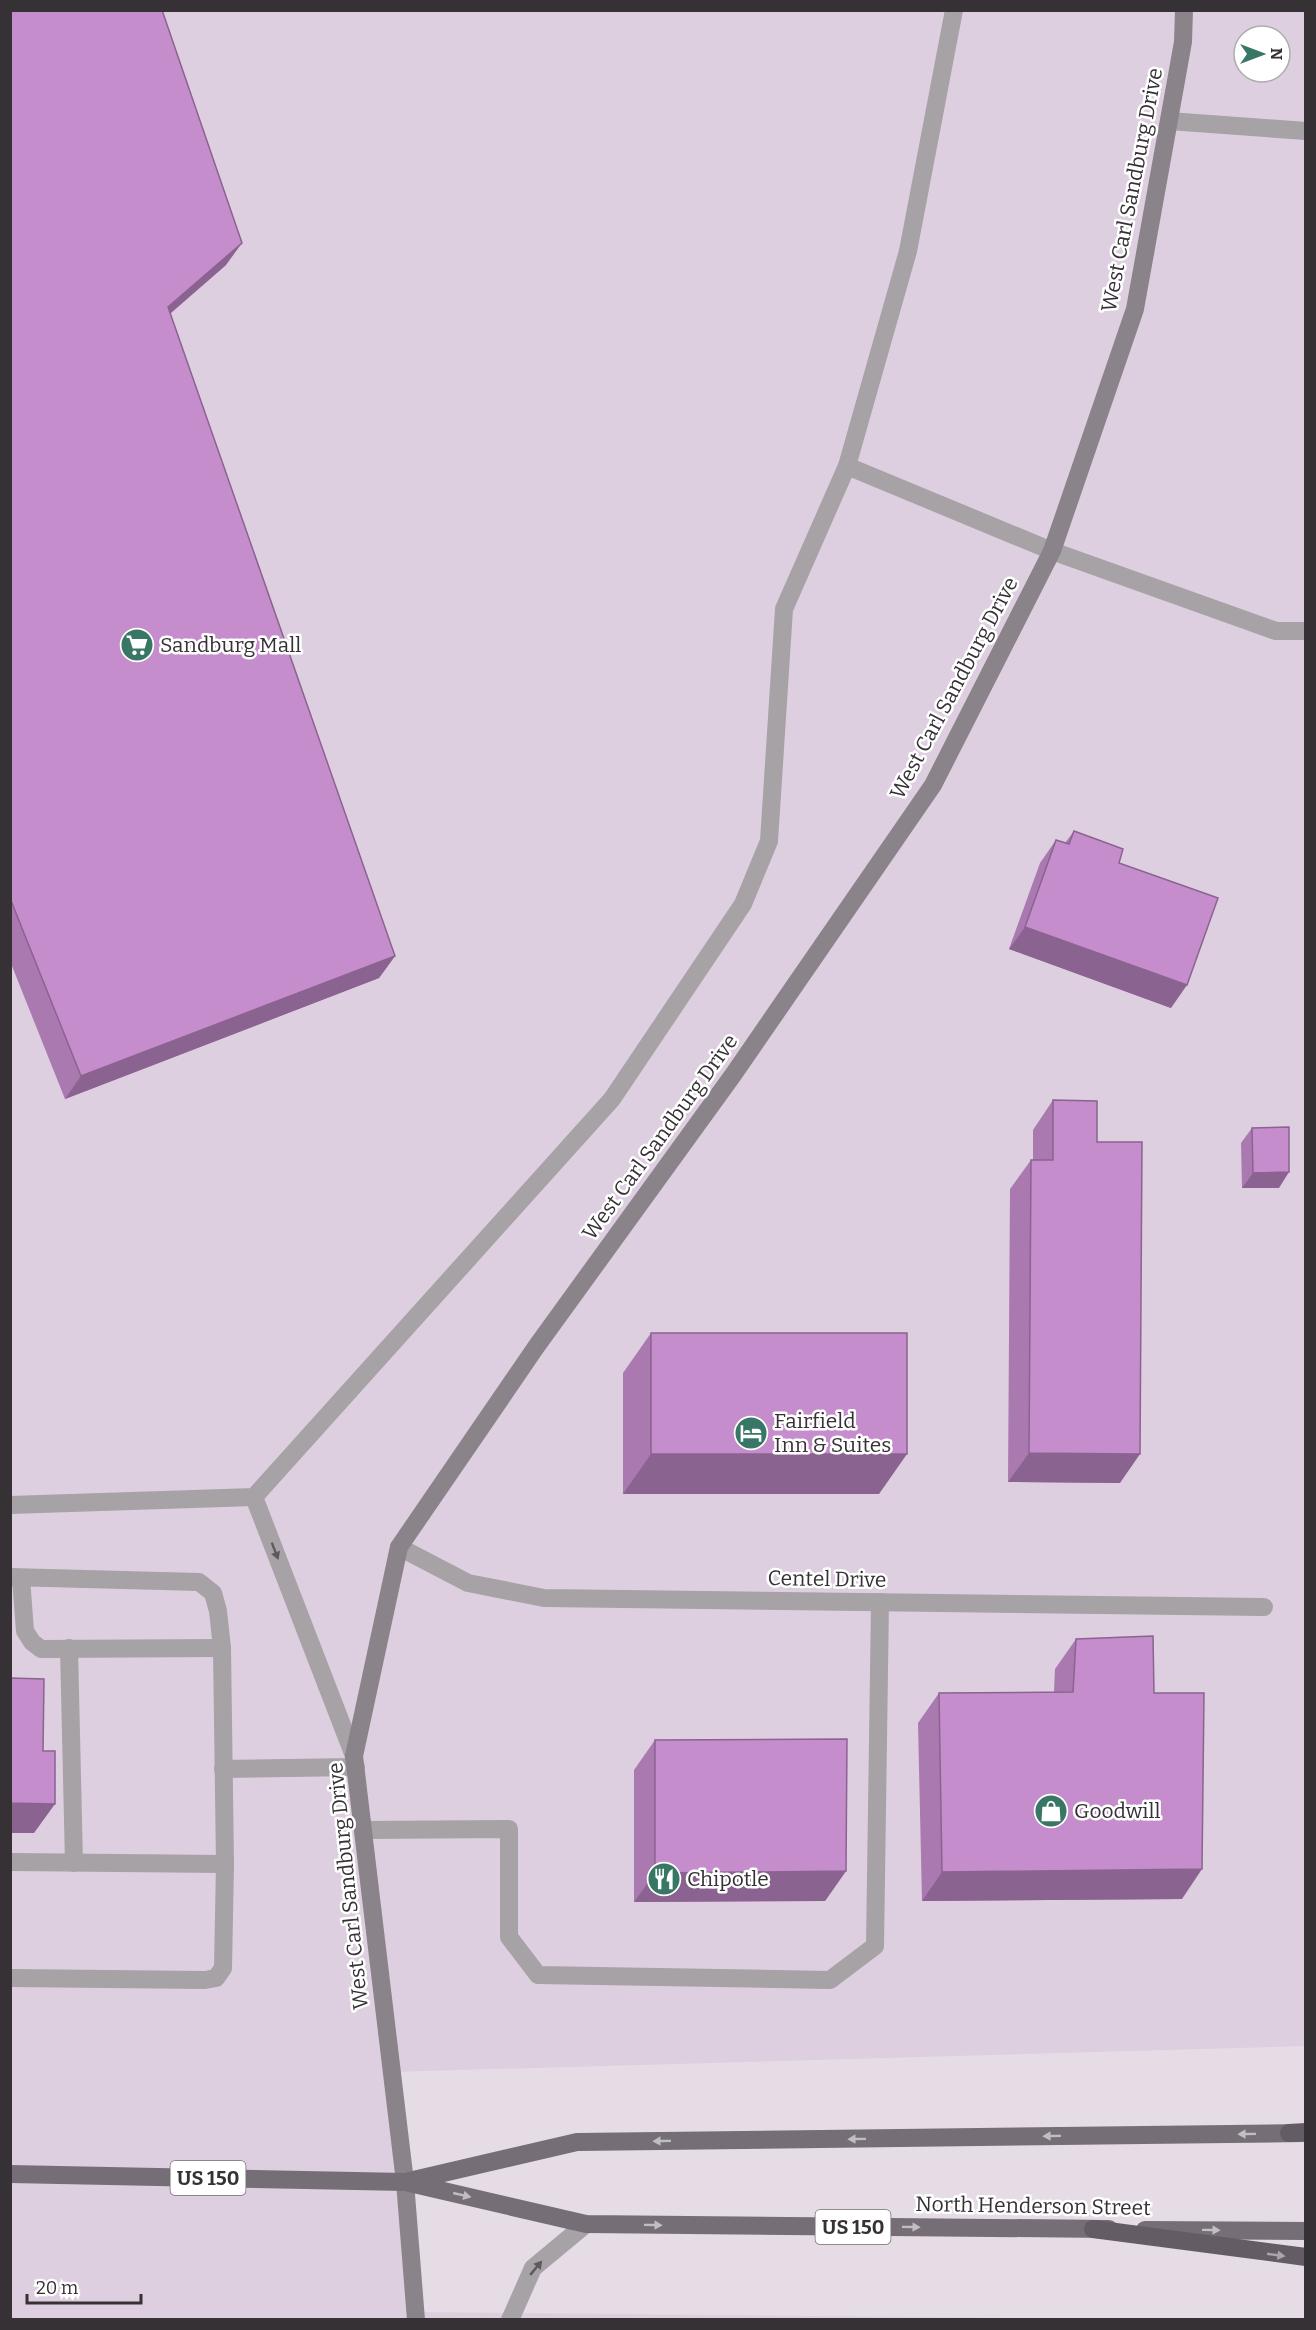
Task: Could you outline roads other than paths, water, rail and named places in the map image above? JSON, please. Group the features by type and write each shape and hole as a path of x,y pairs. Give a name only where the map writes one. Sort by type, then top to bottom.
{"highway":[{"path":"1093,2229 1305,2257"}],"main road":[{"name":"North Henderson Street","path":"405,2182 577,2142 1300,2133"},
{"name":"North Henderson Street","path":"10,2174 405,2182 586,2224 1305,2231"}],"street":[{"path":"10,1505 254,1497 612,1098 743,904 769,841 784,609 847,466 908,250 954,10"},
{"name":"West Carl Sandburg Drive","path":"416,2319 405,2182 355,1761 399,1547 536,1347 733,1075 933,785 1052,551 1135,309 1183,42 1184,10"},
{"path":"1169,121 1305,130"},
{"path":"847,466 1052,551 1276,631 1305,631"},
{"path":"223,1769 355,1761 254,1497"},
{"name":"Centel Drive","path":"399,1547 468,1582 544,1598 1264,1607"},
{"path":"10,1978 205,1980 216,1978 223,1968 225,1864 222,1648 218,1611 213,1593 200,1582 16,1578 25,1631 32,1642 41,1648 222,1648"},
{"path":"363,1830 509,1829 509,1937 538,1975 830,1980 875,1947 880,1602"},
{"path":"69,1648 74,1863"},
{"path":"10,1863 225,1864"},
{"path":"510,2319 533,2268 586,2224"}],"place":[{"name":"Sandburg Mall","path":"137,645"},
{"name":"Fairfield Inn & Suites","path":"751,1433"},
{"name":"Goodwill","path":"1051,1811"},
{"name":"Chipotle","path":"664,1879"}]}
